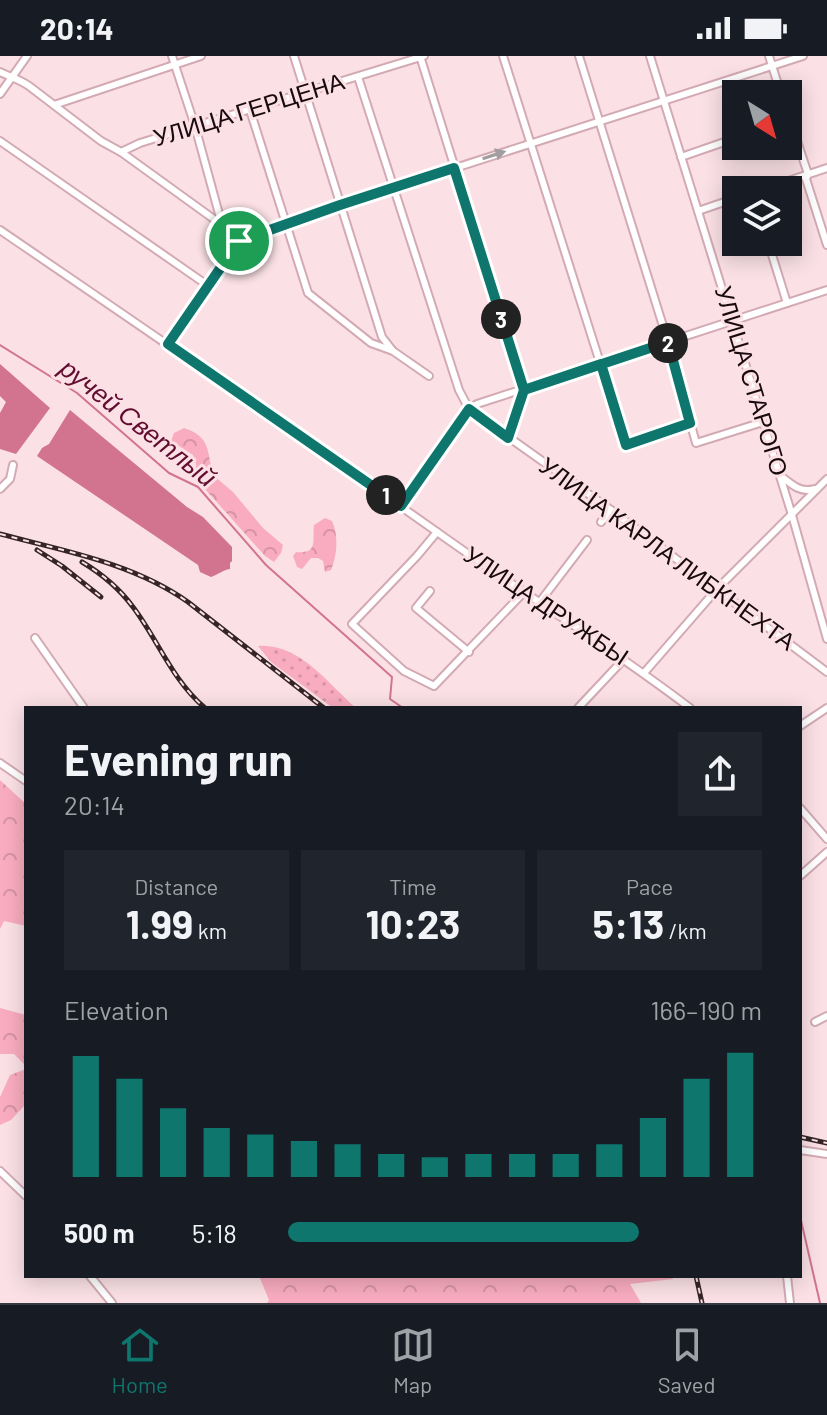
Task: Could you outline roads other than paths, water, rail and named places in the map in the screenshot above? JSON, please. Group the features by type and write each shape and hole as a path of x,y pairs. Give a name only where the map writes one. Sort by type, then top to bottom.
{"street":[{"path":"0,94 27,56"},
{"path":"54,105 173,60 201,56"},
{"path":"294,56 382,337 393,351"},
{"path":"422,56 524,390 508,438"},
{"name":"УЛИЦА ГЕРЦЕНА","path":"121,152 140,143 422,56"},
{"path":"503,56 626,445 690,423"},
{"path":"579,56 668,342 696,443 763,422"},
{"name":"УЛИЦА СТАРОГО","path":"650,56 780,475 827,639"},
{"path":"769,56 776,80"},
{"path":"168,344 239,241 394,187 803,56"},
{"path":"173,60 222,225"},
{"path":"0,72 19,79 101,141 222,225 239,241"},
{"path":"358,77 459,390 469,409"},
{"path":"250,110 308,293 371,343 393,351 429,376"},
{"path":"0,141 207,285"},
{"path":"681,157 722,143"},
{"path":"802,156 827,245"},
{"path":"802,176 827,168"},
{"path":"698,211 722,203"},
{"name":"УЛИЦА ДРУЖБЫ","path":"0,230 624,659 687,706"},
{"path":"772,256 787,303"},
{"path":"401,506 469,409 488,400 827,290"},
{"name":"УЛИЦА КАРЛА ЛИБКНЕХТА","path":"469,409 611,510 827,672"},
{"path":"0,489 10,479 13,465"},
{"path":"780,475 803,490 810,491 824,484"},
{"path":"644,673 717,589 824,484"},
{"path":"601,522 611,510"},
{"path":"437,532 352,624 404,671 434,686 524,592"},
{"path":"539,603 587,540"},
{"path":"430,591 416,608 469,652"},
{"path":"35,638 83,706"},
{"path":"580,706 624,659"},
{"path":"802,725 827,708"},
{"path":"0,763 24,780"},
{"path":"802,810 827,839"},
{"path":"802,874 827,852"},
{"path":"815,1022 827,1016"},
{"path":"802,1150 827,1154"},
{"path":"0,1171 24,1194"},
{"path":"92,1278 112,1303"},
{"path":"787,1278 790,1303"}],"waterway":[{"name":"ручей Светлый","path":"0,345 77,393 169,473 198,487 266,565 392,677 390,699 400,706"},
{"name":"ручей Светлый","path":"802,1225 820,1303"}],"railway":[{"path":"0,534 97,560 167,589 321,706"},
{"path":"37,550 101,597"},
{"path":"82,562 110,582 128,600 183,685 203,706"},
{"path":"802,1137 827,1143"},
{"path":"696,1278 702,1303"}]}
